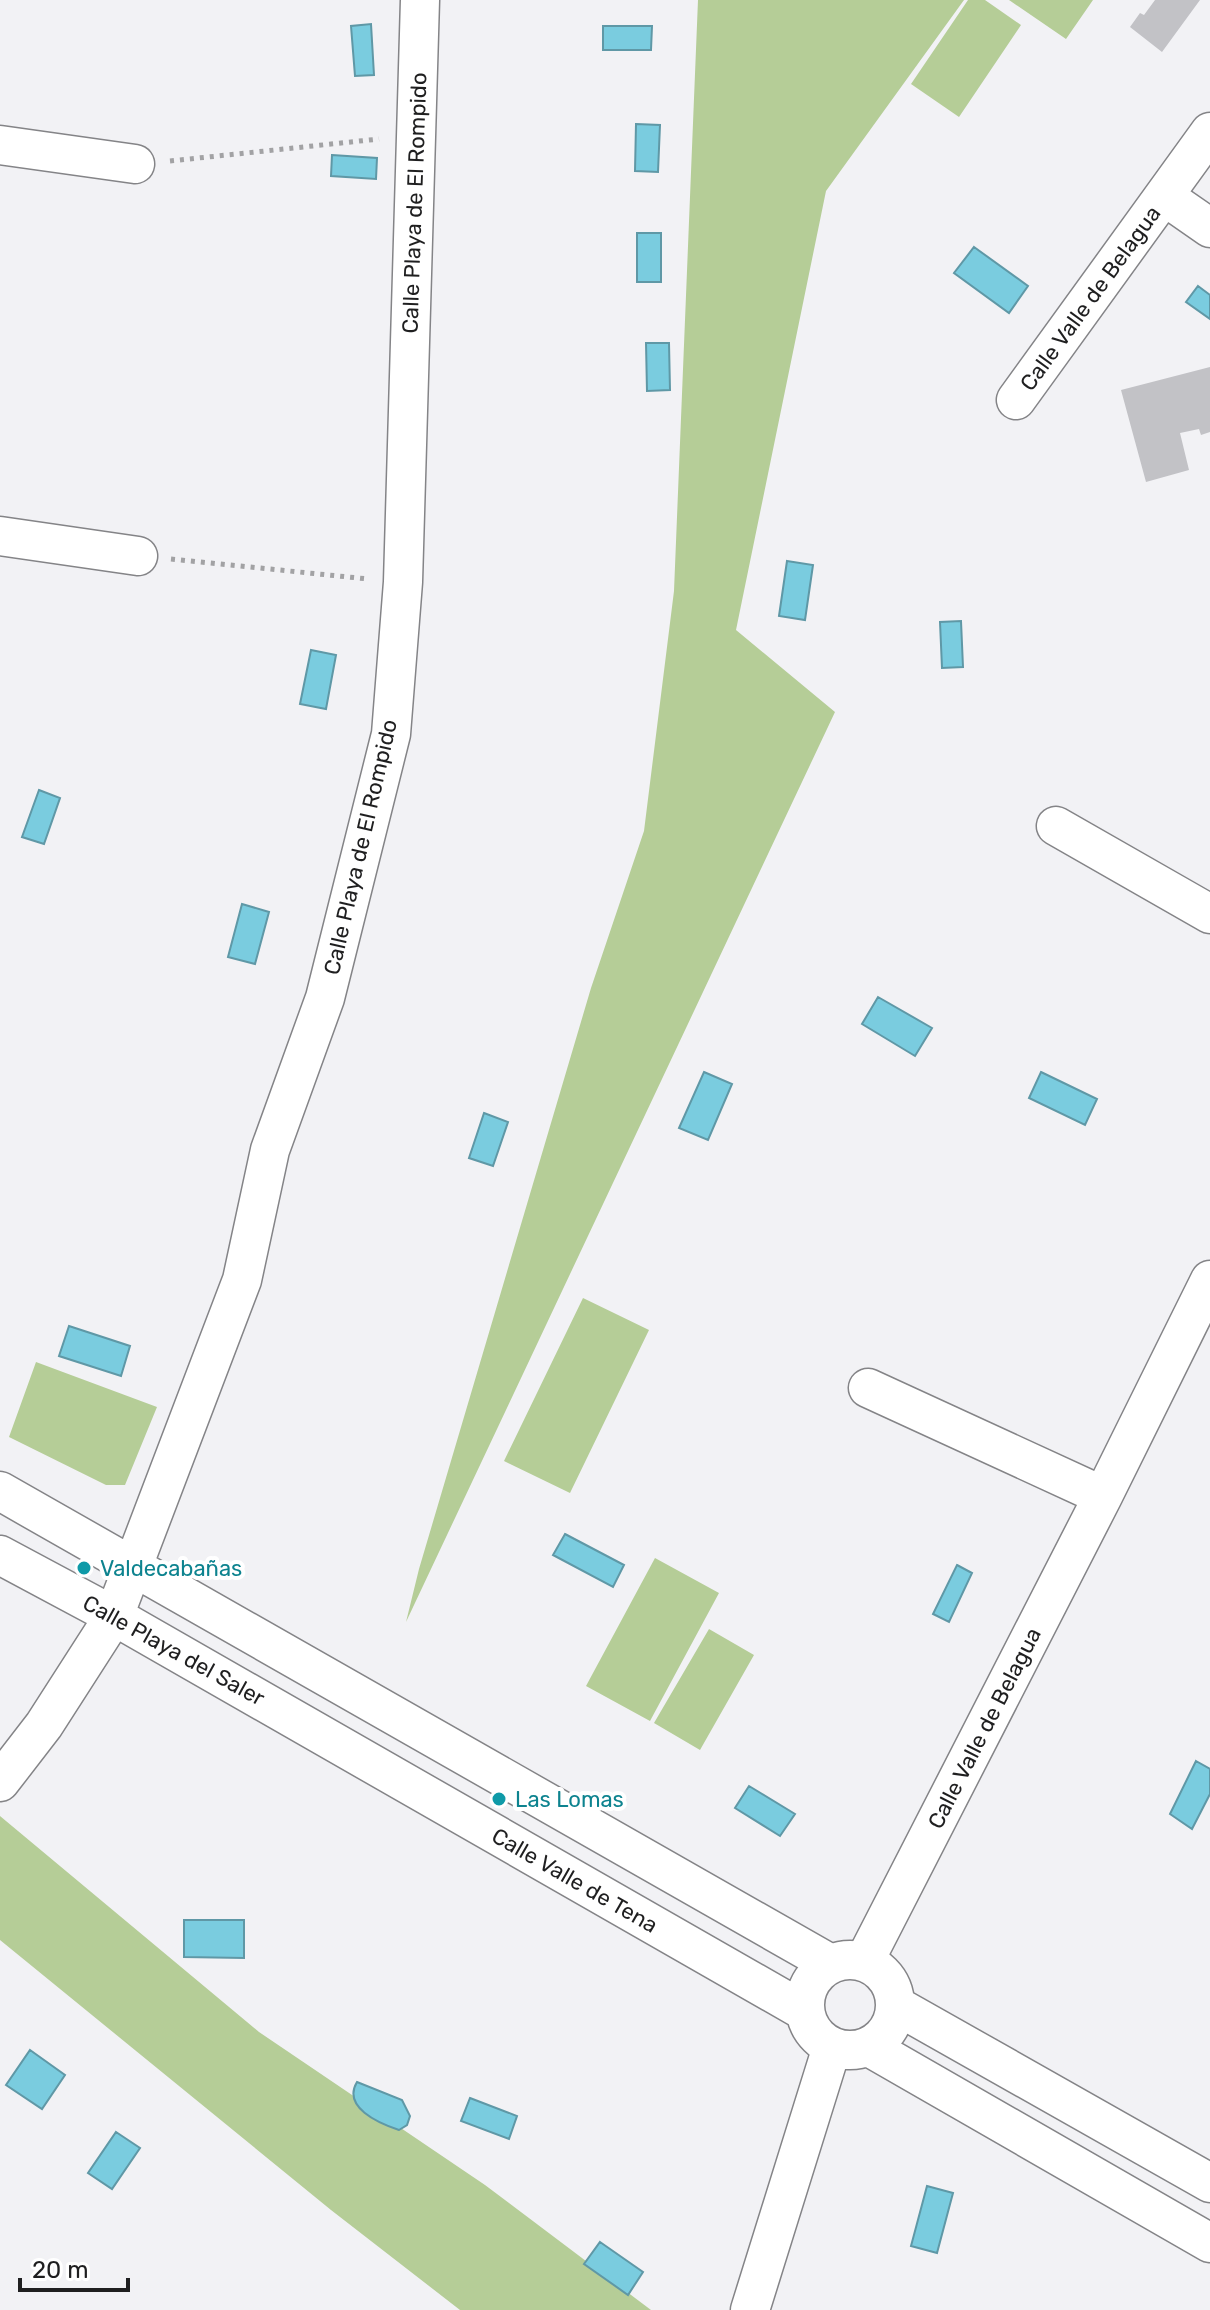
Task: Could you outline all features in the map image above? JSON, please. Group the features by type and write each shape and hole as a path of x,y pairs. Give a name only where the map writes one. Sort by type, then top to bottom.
{"street":[{"name":"Calle Playa de El Rompido","path":"0,1782 44,1725 114,1616 242,1280 270,1150 325,998 391,734 403,582 420,0"},
{"name":"Calle Valle de Belagua","path":"1016,400 1210,132"},
{"path":"0,145 135,164"},
{"name":"Calle Valle de Belagua","path":"1164,196 1210,228"},
{"path":"0,536 138,556"},
{"path":"1056,826 1210,914"},
{"name":"Calle Valle de Belagua","path":"847,1962 1103,1496 1210,1280"},
{"path":"868,1388 1103,1496"},
{"path":"0,1491 372,1705 847,1962 889,1978 897,2006 889,2030 850,2047 750,2310"},
{"name":"Calle Playa del Saler","path":"0,1555 346,1748"},
{"path":"346,1748 372,1705"},
{"name":"Calle Valle de Tena","path":"346,1748 804,2011"},
{"path":"847,1962 809,1983 804,2011 814,2033 850,2047 1210,2243"},
{"path":"897,2006 1210,2183"}],"path":[{"path":"135,164 416,135"},
{"path":"138,556 403,582"}],"green space":[{"path":"698,0 964,0 826,191 736,630 835,712 406,1622 591,988 644,831 674,591"},
{"path":"968,0 985,0 1021,25 959,117 911,84"},
{"path":"1009,0 1093,0 1066,39"},
{"path":"583,1298 649,1330 570,1493 504,1461"},
{"path":"36,1362 157,1407 125,1485 106,1485 9,1437"},
{"path":"655,1558 719,1593 650,1721 586,1686"},
{"path":"709,1629 754,1655 700,1750 654,1723"},
{"path":"0,1816 259,2032 485,2185 651,2310 460,2310 331,2210 0,1940"}],"water":[{"path":"371,24 374,75 355,76 351,26"},
{"path":"603,26 652,26 651,50 603,50"},
{"path":"636,124 660,125 658,172 635,171"},
{"path":"332,155 377,158 376,179 331,176"},
{"path":"637,233 661,233 661,282 637,282"},
{"path":"974,247 1028,286 1009,313 954,273"},
{"path":"1198,286 1210,295 1210,319 1186,302"},
{"path":"646,343 669,343 670,390 647,391"},
{"path":"787,561 813,565 805,620 779,616"},
{"path":"961,621 963,667 942,668 940,622"},
{"path":"311,650 336,655 326,709 300,704"},
{"path":"39,790 60,798 44,844 22,837"},
{"path":"242,904 269,912 255,964 228,957"},
{"path":"878,997 932,1028 915,1056 862,1024"},
{"path":"704,1072 732,1084 708,1140 679,1128"},
{"path":"1041,1072 1097,1099 1085,1125 1029,1098"},
{"path":"484,1113 508,1122 493,1166 469,1158"},
{"path":"69,1326 130,1346 121,1376 59,1356"},
{"path":"565,1534 624,1565 613,1587 553,1555"},
{"path":"957,1565 972,1573 949,1622 933,1614"},
{"path":"1196,1761 1210,1769 1210,1794 1192,1829 1170,1814"},
{"path":"749,1786 795,1814 780,1836 735,1808"},
{"path":"184,1920 244,1920 244,1958 184,1957"},
{"path":"30,2050 65,2075 42,2109 6,2085"},
{"path":"357,2082 402,2100 410,2116 407,2125 399,2130 364,2113 354,2099"},
{"path":"470,2098 517,2116 509,2139 461,2121"},
{"path":"116,2132 140,2148 112,2189 88,2173"},
{"path":"927,2186 953,2193 937,2253 911,2246"},
{"path":"600,2242 643,2272 628,2295 584,2264"}],"building":[{"path":"1155,0 1200,0 1162,52 1130,27"},
{"path":"1210,367 1210,432 1201,435 1199,429 1180,433 1189,470 1146,482 1121,390"}],"place":[{"name":"Valdecabañas","path":"84,1568"},
{"name":"Las Lomas","path":"499,1799"}]}
